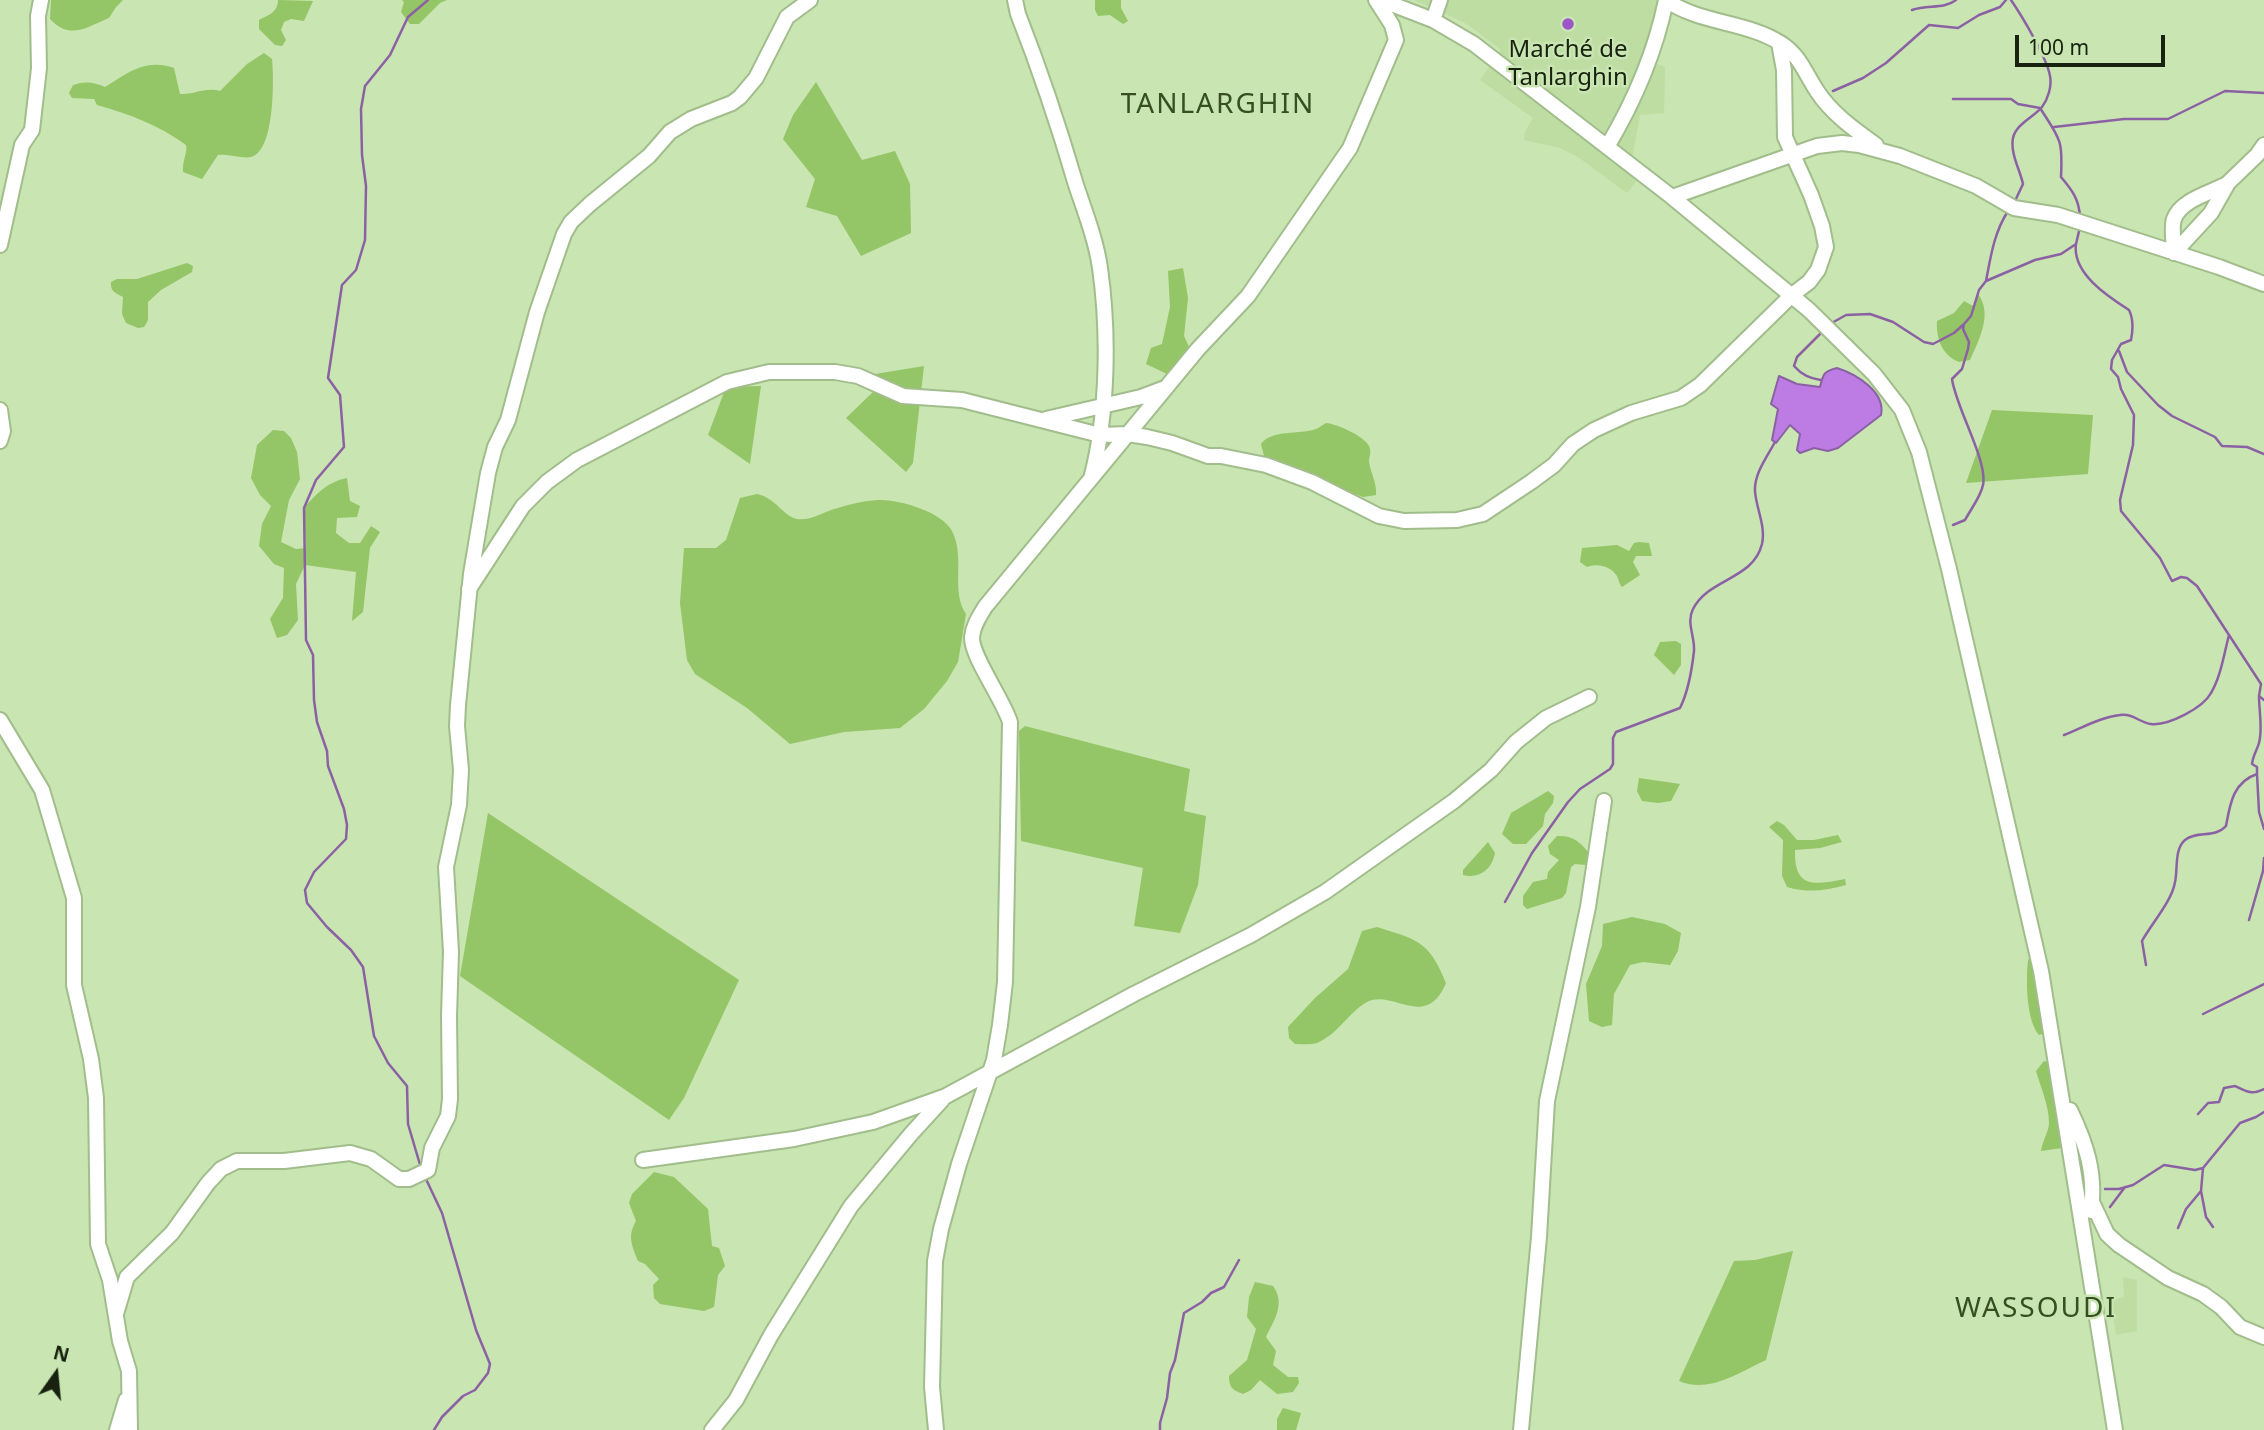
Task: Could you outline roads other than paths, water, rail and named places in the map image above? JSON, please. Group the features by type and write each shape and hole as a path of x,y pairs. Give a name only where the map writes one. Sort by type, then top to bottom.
{"street":[{"path":"0,245 22,145 32,130 41,0"},
{"path":"116,1314 127,1277 172,1233 208,1182 221,1169 237,1161 284,1161 351,1153 371,1159 399,1179 409,1179 428,1170 432,1148 448,1116 450,1099 451,952 446,867 458,805 461,770 457,726 469,589 488,473 495,447 508,420 537,312 564,234 571,222 649,156 670,132 691,119 732,103 740,97 756,78 788,17 810,0"},
{"path":"1015,0 1051,103 1100,267 1104,329 1102,405 1100,435 1091,480"},
{"path":"1379,0 1433,20 1474,44 1672,197 1792,295 1882,382 1902,410 1919,452 1949,569 2041,971 2115,1430"},
{"path":"936,1430 932,1387 935,1261 959,1164 991,1070 1000,1025 1004,982 1010,722 1006,707 972,647 975,623 985,607 1198,349 1248,296 1350,148 1396,40 1392,25 1379,0"},
{"path":"1433,20 1440,0"},
{"path":"1607,147 1626,115 1649,61 1658,38 1666,0 1689,11 1768,36 1779,43 1804,65 1825,102 1852,128 1886,152"},
{"path":"469,589 523,506 547,482 577,460 727,382 769,372 835,372 858,376 903,396 962,400 1100,435 1128,434 1172,443 1208,456 1266,465 1312,482 1379,516 1404,521 1457,520 1483,514 1554,465 1573,444 1594,430 1631,413 1681,398 1700,385 1792,295 1809,282 1818,270 1826,247 1811,195 1785,137 1784,70 1779,43"},
{"path":"1672,197 1817,146 1842,143 1859,145 1886,152 1976,186 2014,208 2059,215 2264,284"},
{"path":"2174,253 2211,213 2228,183 2264,145"},
{"path":"2174,253 2174,219 2179,211 2188,203 2228,183"},
{"path":"1038,420 1141,397 1167,387"},
{"path":"0,410 3,431 0,441"},
{"path":"643,1160 794,1139 873,1122 946,1096 1251,935 1325,892 1454,801 1546,718 1588,697"},
{"path":"0,720 42,790 74,898 74,985 91,1059 96,1098 98,1244 110,1280 120,1341 129,1371 130,1430"},
{"path":"1521,1430 1539,1237 1547,1101 1588,907 1604,802"},
{"path":"2062,1095 2081,1134 2093,1175 2086,1254"},
{"path":"712,1430 736,1400 771,1335 852,1206 946,1096"},
{"path":"2092,1202 2107,1234 2119,1245 2168,1278 2203,1294 2240,1326 2264,1337"},
{"path":"117,1430 128,1392"}],"waterway":[{"path":"421,1168 408,1124 407,1086 388,1063 374,1036 363,967 351,950 307,903 305,890 314,872 346,839 347,825 328,766 327,751 317,722 314,700 313,655 306,640 304,508 316,480 344,447 340,395 328,378 342,285 356,270 365,240 366,186 361,109 365,86 390,55 408,17 428,0"},
{"path":"1912,10 1946,5 1956,0"},
{"path":"1833,91 1863,78 1886,63 1929,25 1958,28 1979,15 2000,7 2006,0"},
{"path":"2011,0 2039,48 2050,80 2044,104 2018,129 2013,138 2014,155 2023,184 2014,203"},
{"path":"2054,127 2124,119 2168,119 2225,91 2264,93"},
{"path":"1953,99 2011,99 2018,104 2040,108 2059,140 2061,177 2074,195 2080,217"},
{"path":"1986,281 1996,236 2008,211"},
{"path":"1953,525 1965,520 1983,485 1981,462 1952,379 1962,369 1968,349 1964,324 1971,316 1979,290 1986,281 2035,260 2061,254 2076,244 2080,227"},
{"path":"2076,244 2076,255 2085,274 2102,291 2129,310 2132,321 2131,340 2121,344 2112,360 2111,369 2118,377 2134,415 2133,445 2120,500 2121,511 2160,558 2172,581 2181,577 2187,578 2197,586 2261,684 2259,696 2264,700"},
{"path":"1830,324 1846,315 1870,314 1893,322 1924,342 1933,344 1954,333 1964,324"},
{"path":"1821,380 1806,376 1794,366 1797,357 1823,331"},
{"path":"2119,351 2127,372 2172,416 2215,437 2222,446 2247,447 2264,454"},
{"path":"1505,902 1532,853 1568,802 1580,789 1610,769 1613,764 1613,738 1616,732 1680,708 1693,658 1690,619 1693,609 1709,591 1750,565 1762,544 1763,531 1755,485 1775,442"},
{"path":"2064,735 2113,716 2129,715 2147,723 2158,724 2193,710 2211,693 2220,672 2229,635"},
{"path":"2146,965 2142,941 2173,889 2179,849 2190,837 2216,832 2226,826 2231,802 2238,788 2257,774 2257,767 2252,764 2260,737 2259,696"},
{"path":"2257,774 2259,812 2264,829"},
{"path":"2249,920 2264,858"},
{"path":"2203,1014 2264,984"},
{"path":"2198,1114 2208,1103 2219,1102 2224,1088 2235,1086 2253,1092 2264,1089"},
{"path":"2105,1189 2133,1185 2164,1165 2195,1170 2203,1168 2240,1123 2264,1112"},
{"path":"2178,1228 2186,1209 2201,1191 2203,1168"},
{"path":"425,1177 442,1213 476,1330 490,1364 488,1373 475,1390 463,1396 442,1417 434,1430"},
{"path":"2110,1207 2125,1187"},
{"path":"2201,1191 2206,1217 2213,1227"},
{"path":"1160,1430 1184,1313 1224,1287 1239,1260"}],"place":[{"name":"Marché de Tanlarghin","path":"1568,24"}],"district":[{"name":"TANLARGHIN","path":"1218,105"},
{"name":"WASSOUDI","path":"2036,1309"}]}
